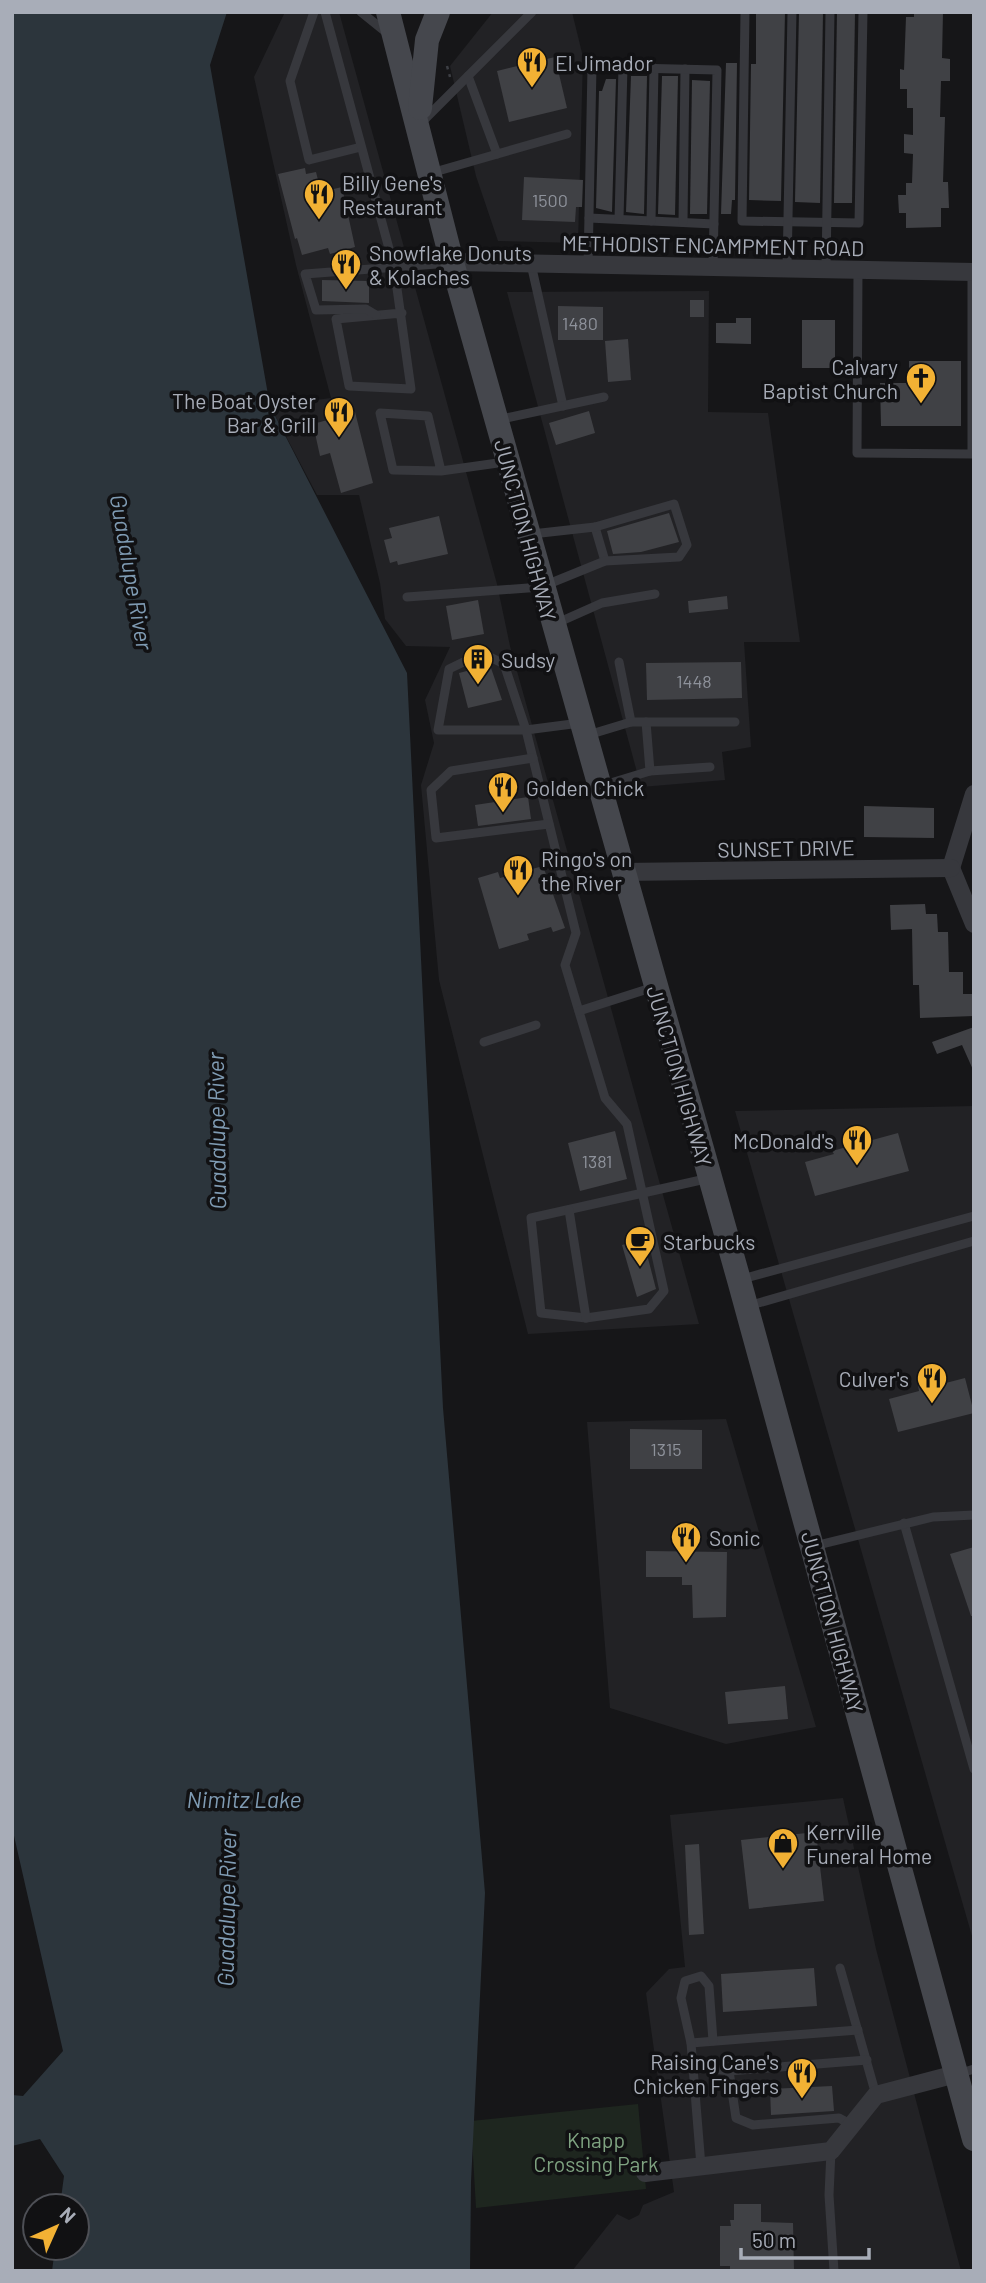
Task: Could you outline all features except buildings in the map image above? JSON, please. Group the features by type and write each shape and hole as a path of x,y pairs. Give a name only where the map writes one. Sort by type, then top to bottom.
{"main road":[{"name":"JUNCTION HIGHWAY","path":"388,12 452,262 597,787 965,2072 974,2139"},
{"path":"418,126 427,40 438,12"}],"street":[{"name":"METHODIST ENCAMPMENT ROAD","path":"452,262 973,272"},
{"path":"974,794 951,868 974,924"},
{"name":"SUNSET DRIVE","path":"622,872 951,868"},
{"path":"645,2173 831,2151 876,2095 965,2072"}],"lane":[{"path":"314,12 290,81 309,160 361,148"},
{"path":"325,12 394,267 402,313 411,389 349,386 336,319 402,313"},
{"path":"361,12 395,39"},
{"path":"418,126 532,12"},
{"path":"745,12 742,220 827,223 859,223 863,12"},
{"path":"787,268 792,12"},
{"path":"826,269 830,12"},
{"path":"588,265 592,67 717,70 713,267"},
{"path":"619,219 623,68"},
{"path":"651,221 654,68"},
{"path":"683,222 685,69"},
{"path":"468,76 497,154"},
{"path":"430,174 567,134"},
{"path":"589,218 713,224"},
{"path":"376,315 366,309 316,310 306,274 452,262"},
{"path":"531,264 563,406"},
{"path":"858,270 858,453 972,454 973,272"},
{"path":"495,421 604,397"},
{"path":"441,471 428,416 380,413 393,470 441,471 507,462"},
{"path":"407,597 541,587 604,561 679,557 687,545 674,504 595,527 527,535"},
{"path":"595,527 604,561"},
{"path":"552,625 602,603 655,594"},
{"path":"710,1178 642,1194 531,1218 541,1313 586,1318 649,1309 664,1291 642,1194 627,1124 605,1098 565,965 576,933 526,730 504,663 482,653 449,669 439,730 526,730 582,730 631,722 735,722"},
{"path":"619,662 631,722"},
{"path":"646,722 650,771"},
{"path":"533,758 451,771 431,790 436,838 549,824"},
{"path":"597,787 650,771 710,767"},
{"path":"579,1011 654,987"},
{"path":"484,1042 536,1025"},
{"path":"569,1210 586,1318"},
{"path":"739,1280 974,1216"},
{"path":"746,1306 974,1241"},
{"path":"813,1547 933,1517 974,1515"},
{"path":"904,1523 974,1769"},
{"path":"840,1968 876,2095"},
{"path":"701,2166 691,2043 681,1998 685,1981 701,1976 709,1986 713,2041"},
{"path":"691,2043 858,2030"},
{"path":"693,2066 729,2071 867,2060"},
{"path":"729,2071 736,2118 752,2124 839,2119 852,2125"},
{"path":"831,2151 828,2195 834,2271"}],"shaded area":[{"path":"285,12 339,12 497,584 510,646 699,1324 528,1334 439,980 421,785 434,743 425,700 450,647 406,646 385,619 380,583 359,495 317,495 270,406 331,398 296,265 254,77"},
{"path":"493,12 572,12 583,57 578,243 498,241 476,176 450,66"},
{"path":"709,291 708,412 768,413 800,642 744,642 751,747 722,752 725,780 641,787 507,292"},
{"path":"974,1106 974,1943 735,1111"},
{"path":"726,1419 816,1727 726,1744 610,1708 587,1422"},
{"path":"843,1798 876,1949 961,2271 572,2271 617,2214 629,2220 639,2215 643,2205 674,2192 646,1993 669,1969 685,1967 670,1815"}],"green space":[{"name":"Knapp Crossing Park","path":"638,2104 646,2189 476,2208 471,2121"}],"water":[{"name":"Nimitz Lake","path":"12,12 227,12 210,65 270,406 407,673 443,1408 485,1893 471,2182 470,2271 52,2271 53,2262 91,2262 91,2192 62,2192 64,2176 40,2139 12,2146 12,2095 23,2096 63,2051 12,1827"}],"place":[{"name":"El Jimador","path":"532,89"},
{"name":"Billy Gene's Restaurant","path":"319,221"},
{"name":"Snowflake Donuts & Kolaches","path":"346,291"},
{"name":"Calvary Baptist Church","path":"921,405"},
{"name":"The Boat Oyster Bar & Grill","path":"339,439"},
{"name":"Sudsy","path":"478,686"},
{"name":"Golden Chick","path":"503,814"},
{"name":"Ringo's on the River","path":"518,897"},
{"name":"McDonald's","path":"857,1167"},
{"name":"Starbucks","path":"640,1268"},
{"name":"Culver's","path":"932,1405"},
{"name":"Sonic","path":"686,1564"},
{"name":"Kerrville Funeral Home","path":"783,1870"},
{"name":"Raising Cane's Chicken Fingers","path":"802,2100"}],"water label":[{"name":"Guadalupe River","path":"132,572"},
{"name":"Guadalupe River","path":"216,1131"},
{"name":"Guadalupe River","path":"226,1908"}]}
